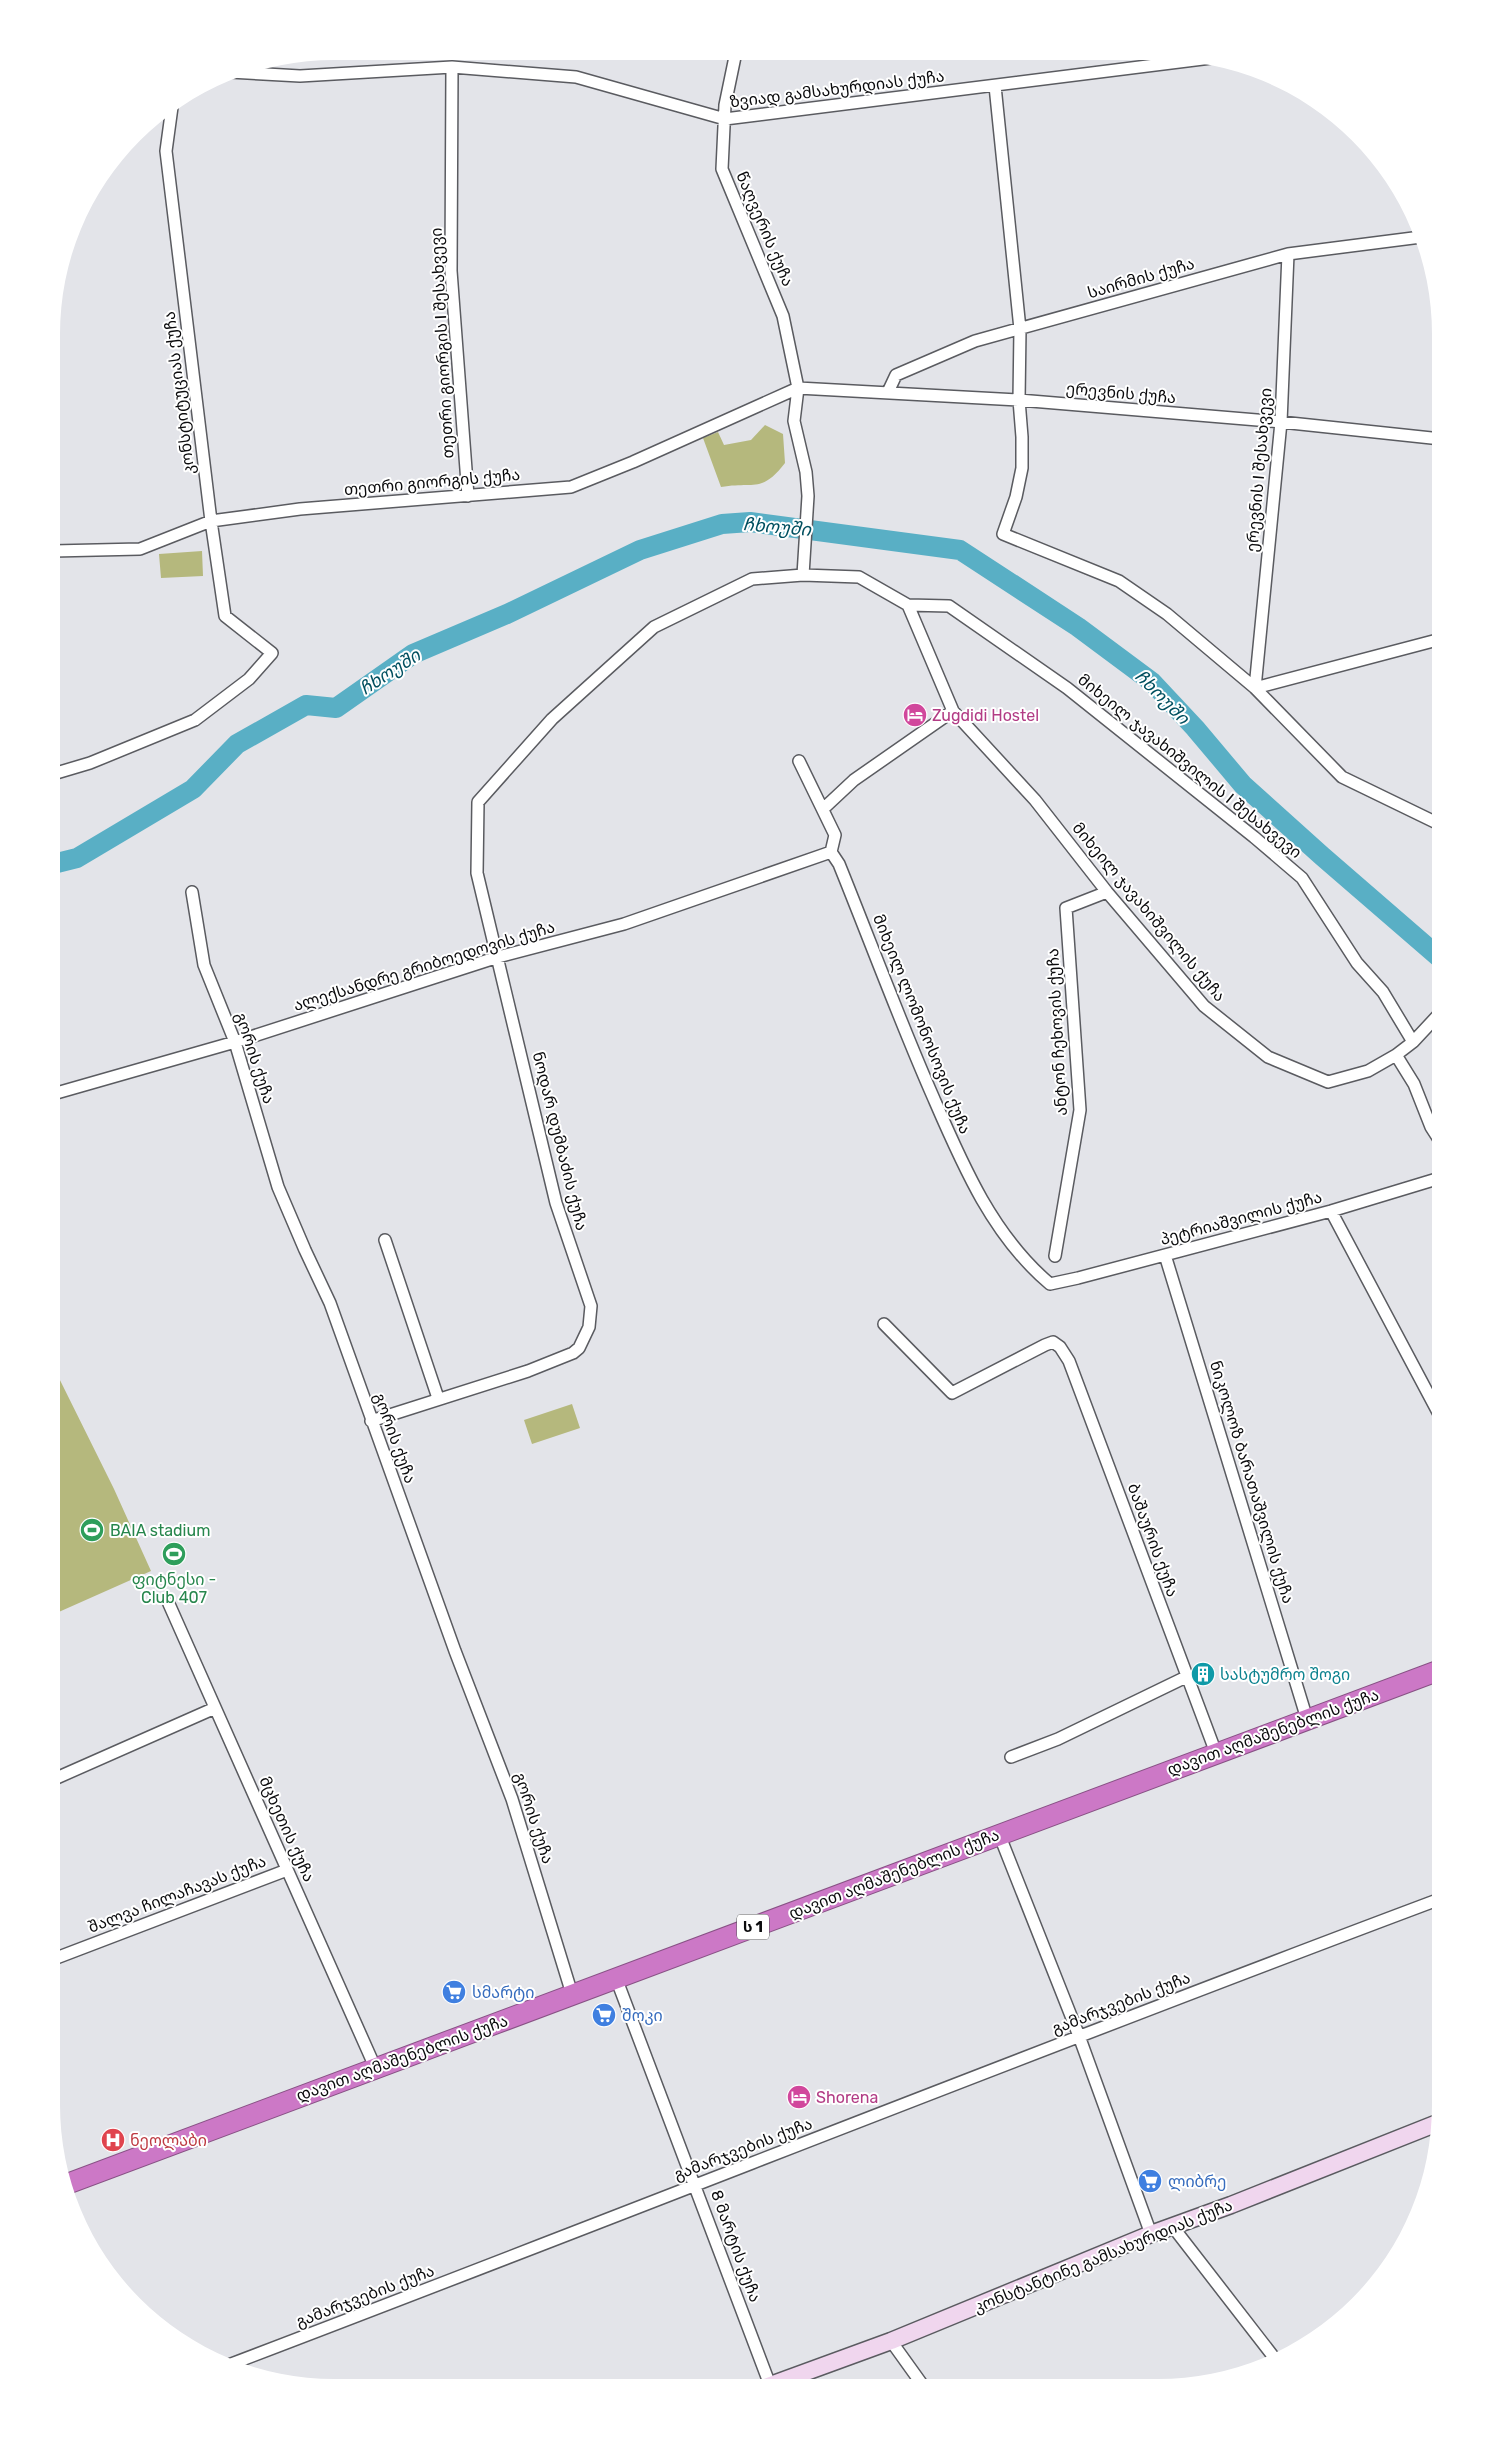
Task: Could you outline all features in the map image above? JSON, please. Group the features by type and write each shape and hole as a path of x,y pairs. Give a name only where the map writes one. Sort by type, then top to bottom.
{"highway":[{"name":"დავით აღმაშენებლის ქუჩა","path":"71,2182 374,2067 1432,1673"}],"main road":[{"name":"კონსტანტინე გამსახურდიას ქუჩა","path":"786,2379 891,2341 1151,2234 1431,2126"}],"street":[{"name":"წაღვერის ქუჩა","path":"734,60 725,105 722,169 784,316 798,388 794,421 806,472 808,496 803,575"},
{"name":"ზვიად გამსახურდიას ქუჩა","path":"251,73 300,76 452,68 576,78 725,119 1184,61"},
{"name":"თეთრი გიორგის I შესახვევი","path":"452,68 451,271 468,496"},
{"path":"996,86 1020,328 1019,400 1022,468 1016,497 1003,534 1119,582 1167,614 1255,688 1342,777 1432,821"},
{"name":"კონსტიტუციას ქუჩა","path":"60,772 90,764 195,720 249,679 272,653 225,616 211,522 166,151 171,114"},
{"name":"საირმის ქუჩა","path":"888,392 896,375 975,341 1288,254 1414,238"},
{"name":"ერევნის I შესახვევი","path":"1255,688 1281,422 1288,254"},
{"name":"თეთრი გიორგის ქუჩა","path":"60,551 140,549 211,522 300,509 572,487 633,462 798,388"},
{"name":"ერევნის ქუჩა","path":"798,388 1019,400 1281,422 1432,438"},
{"name":"ნოდარ დუმბაძის ქუჩა","path":"371,1422 438,1398 528,1371 573,1353 583,1341 591,1318 590,1306 556,1203 477,873 478,802 552,719 654,627 752,578 803,575 859,577 908,605"},
{"name":"მიხეილ ჯავახიშვილის I შესახვევი","path":"908,605 949,606 1067,688 1254,837 1302,878 1357,963 1383,992 1413,1042"},
{"name":"მიხეილ ჯავახიშვილის ქუჩა","path":"908,605 953,710 1035,800 1107,892 1204,1006 1268,1057 1328,1082 1368,1071 1396,1055"},
{"path":"1255,688 1432,641"},
{"path":"823,808 854,780 953,710"},
{"path":"799,761 835,835 831,852"},
{"name":"ალექსანდრე გრიბოედოვის ქუჩა","path":"60,1092 235,1042 498,956 624,924 831,852"},
{"name":"მიხეილ ლომონოსოვის ქუჩა","path":"831,852 839,864 912,1048 957,1150 998,1227 1027,1264 1050,1284"},
{"name":"გორის ქუჩა","path":"192,892 204,965 235,1042 278,1187 304,1250 330,1303 371,1422 455,1651 512,1799 572,1994"},
{"name":"ანტონ ჩეხოვის ქუჩა","path":"1055,1256 1080,1110 1066,908 1107,892"},
{"path":"1432,1021 1413,1042 1396,1055 1414,1084 1432,1129"},
{"name":"პეტრიაშვილის ქუჩა","path":"1050,1284 1332,1211 1432,1180"},
{"path":"1332,1211 1432,1401"},
{"path":"385,1240 438,1398"},
{"name":"ნიკოლოზ ბარათაშვილის ქუჩა","path":"1166,1255 1307,1719"},
{"name":"ბაშაურის ქუჩა","path":"884,1324 952,1392 1053,1342 1060,1347 1069,1361 1216,1753"},
{"name":"მცხეთის ქუჩა","path":"169,1604 374,2067"},
{"path":"1010,1757 1058,1739 1186,1677"},
{"path":"60,1776 215,1708"},
{"path":"999,1834 1079,2036 1151,2234"},
{"name":"შალვა ჩილაჩავას ქუჩა","path":"60,1957 287,1870"},
{"name":"გამარჯვების ქუჩა","path":"238,2361 1079,2036 1432,1903"},
{"name":"8 მარტის ქუჩა","path":"616,1978 696,2185 765,2379"},
{"path":"1173,2227 1272,2354"},
{"path":"891,2341 918,2379"}],"green space":[{"path":"765,425 783,434 785,463 777,473 763,483 721,487 703,438 718,432 724,445 751,440"},
{"path":"202,551 203,576 161,578 159,554"},
{"name":"BAIA stadium","path":"60,1380 114,1489 151,1571 60,1611"},
{"path":"572,1404 580,1428 532,1444 524,1420"}],"waterway":[{"name":"ჩხოუში","path":"60,862 77,858 193,789 237,744 306,705 336,708 413,654 507,614 640,550 722,524 750,522 960,550 1078,627 1152,682 1195,728 1243,785 1432,951"}],"place":[{"name":"Zugdidi Hostel","path":"915,715"},
{"name":"BAIA stadium","path":"92,1530"},
{"name":"ფიტნესი - Club 407","path":"174,1554"},
{"name":"სასტუმრო შოგი","path":"1203,1674"},
{"name":"სმარტი","path":"454,1992"},
{"name":"შოკი","path":"604,2015"},
{"name":"Shorena","path":"799,2097"},
{"name":"ნეოლაბი","path":"113,2140"},
{"name":"ლიბრე","path":"1150,2181"}]}
